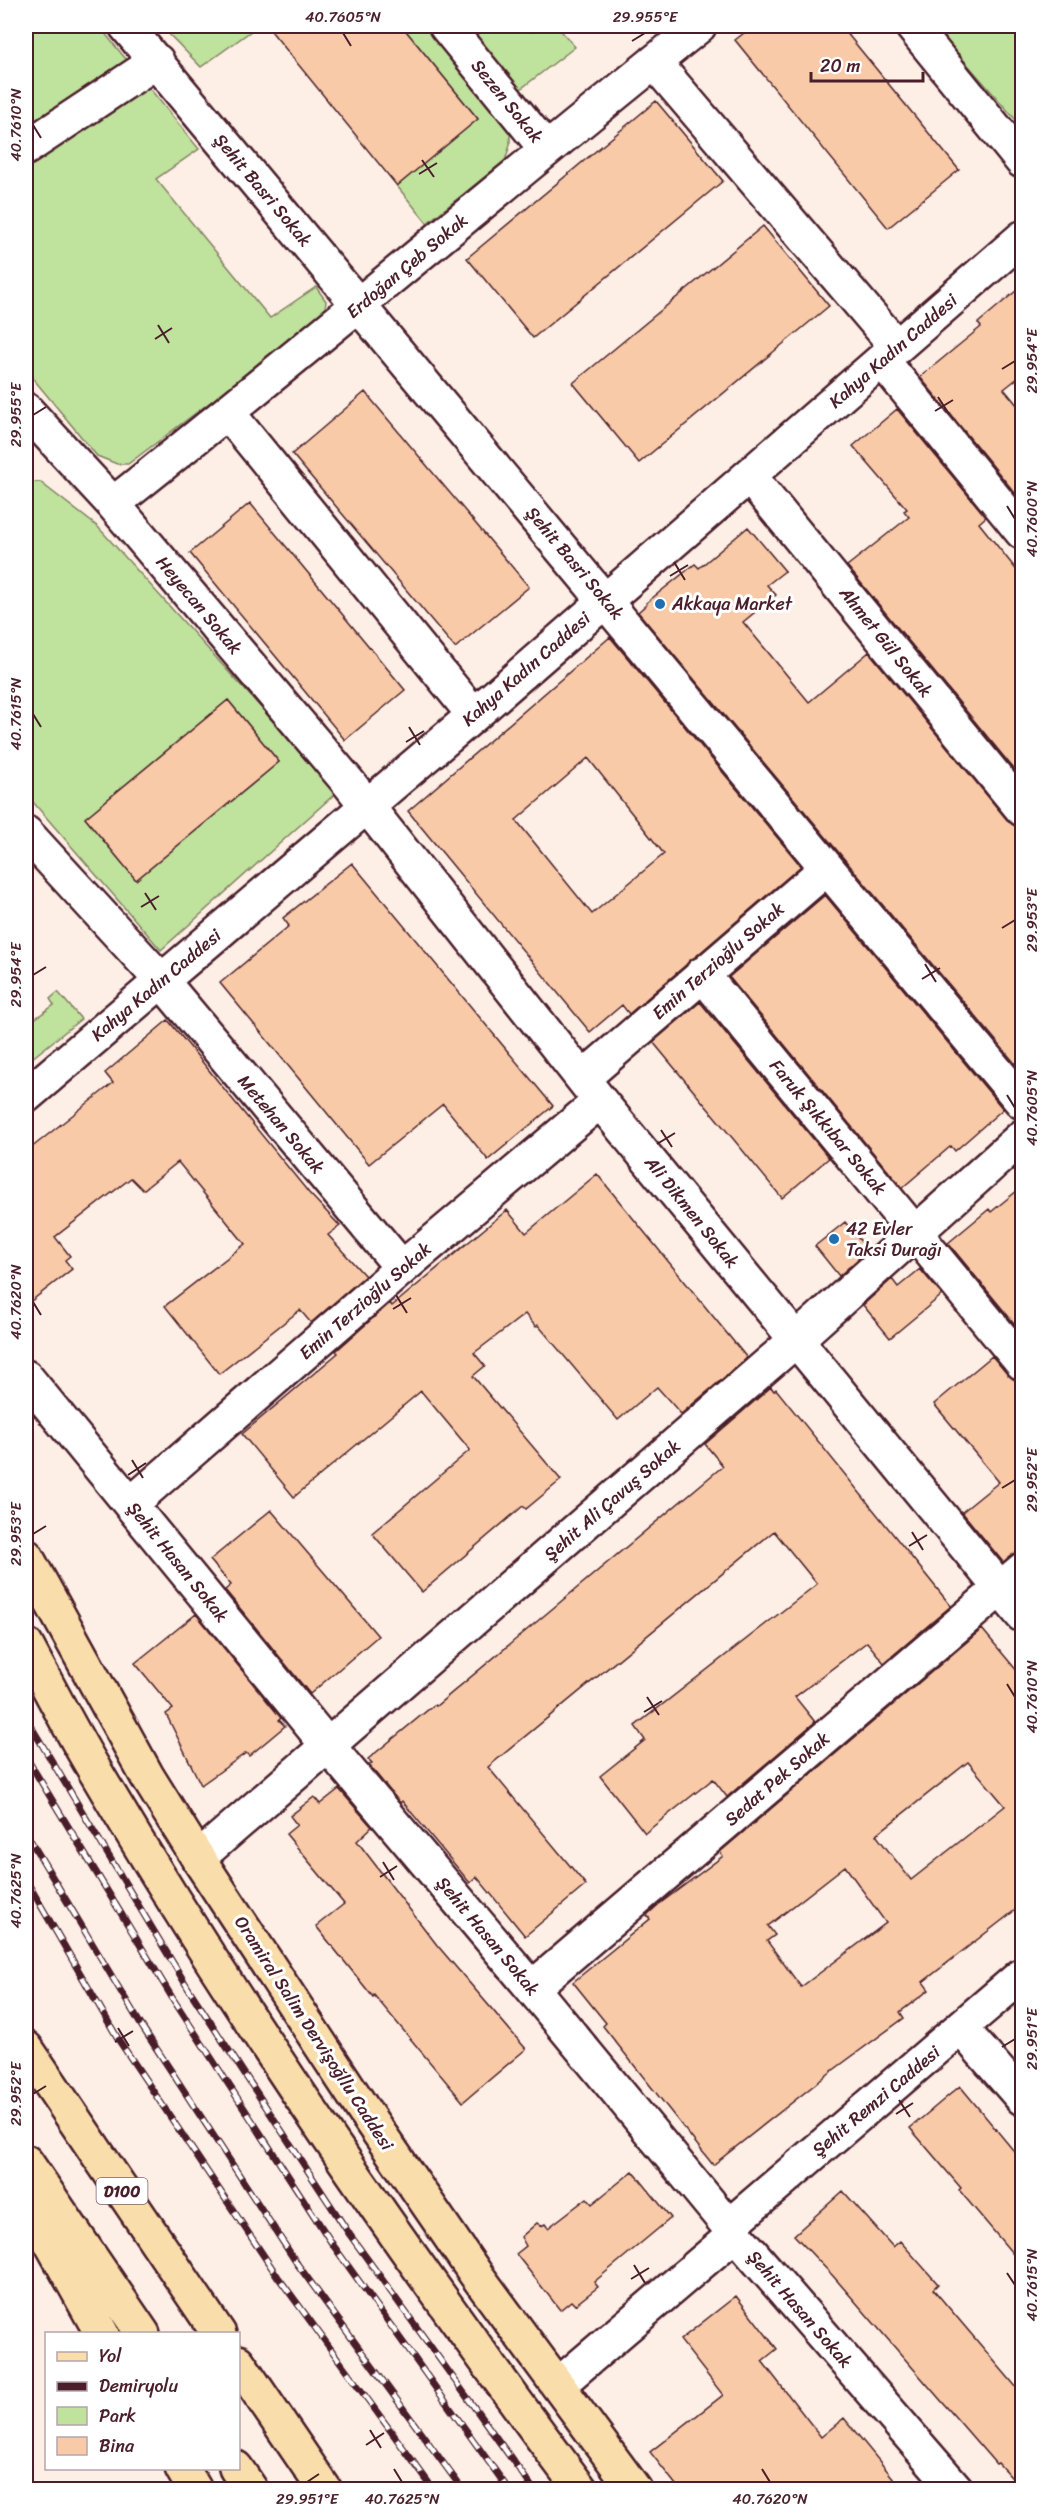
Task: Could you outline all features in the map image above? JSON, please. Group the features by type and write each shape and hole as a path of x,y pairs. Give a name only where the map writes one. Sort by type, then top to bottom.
{"main road":[{"name":"Oramiral Salim Dervişoğllu Caddesi","path":"26,1556 147,1776 198,1858 366,2114 475,2273 635,2490"},
{"path":"26,1645 94,1769 271,2050 396,2234 581,2490"},
{"name":"D100","path":"26,2048 218,2332"},
{"path":"26,2162 142,2332"},
{"path":"26,2198 101,2332"},
{"path":"240,2365 325,2490"},
{"path":"183,2470 195,2490"},
{"path":"237,2470 251,2490"}],"street":[{"name":"Şehit Basri Sokak","path":"126,26 1023,1102"},
{"name":"Sezen Sokak","path":"446,26 546,148"},
{"name":"Erdoğan Çeb Sokak","path":"113,504 360,306 546,148 699,26"},
{"path":"912,26 1023,161"},
{"path":"26,148 157,61"},
{"path":"654,62 890,353 1023,532"},
{"name":"Kahya Kadın Caddesi","path":"26,1096 474,715 1023,238"},
{"name":"Heyecan Sokak","path":"26,410 113,504 366,806"},
{"path":"228,413 474,715"},
{"name":"Ahmet Gül Sokak","path":"749,476 1023,809"},
{"name":"Ali Dikmen Sokak","path":"366,806 592,1090 796,1340 1011,1579 1023,1615"},
{"name":"Metehan Sokak","path":"26,833 161,981 402,1268"},
{"name":"Emin Terzioğlu Sokak","path":"131,1504 402,1268 592,1090 702,974 827,868"},
{"name":"Faruk Şıkkıbar Sokak","path":"702,974 1023,1363"},
{"name":"Şehit Ali Çavuş Sokak","path":"198,1858 796,1340 915,1231 1023,1137"},
{"name":"Şehit Hasan Sokak","path":"26,1377 328,1746 732,2230 957,2490"},
{"name":"Sedat Pek Sokak","path":"532,1988 1011,1579"},
{"name":"Şehit Remzi Caddesi","path":"558,2385 1023,1974"},
{"path":"961,2028 1023,2098"}],"shaded area":[{"path":"1022,2032 1022,2064 1007,2046"}],"green space":[{"path":"26,26 99,26 199,149 156,179 270,318 316,287 326,301 325,309 221,394 128,464 117,464 97,456 26,370"},
{"path":"161,26 258,26 201,67"},
{"path":"402,26 428,26 510,122 510,145 505,161 427,223 397,186 478,119"},
{"path":"466,26 527,26 533,32 541,26 557,26 575,47 518,91"},
{"path":"934,26 1022,26 1022,127"},
{"path":"40,482 98,527 337,792 161,950 26,794 26,483","holes":["228,700 279,762 136,880 85,818"]},
{"path":"58,992 81,1019 26,1063 26,1025 54,1005 50,999"}],"building":[{"path":"267,26 402,26 478,119 397,186"},
{"path":"753,26 841,26 959,170 888,228 735,40"},
{"path":"656,101 723,181 533,338 467,258"},
{"path":"763,226 829,306 639,463 573,383"},
{"path":"1023,285 1023,374 1004,389 1023,412 1023,487 1015,493 920,377 981,327 978,323"},
{"path":"365,392 529,587 455,648 292,454"},
{"path":"897,409 986,517 979,523 1023,578 1023,780 847,566 909,517 904,511 907,509 853,446"},
{"path":"250,503 405,690 345,740 190,553"},
{"path":"748,527 785,571 767,585 776,595 743,622 809,702 869,652 1008,821 1015,826 1023,827 1023,1073 638,612 695,564 699,568"},
{"path":"610,637 801,866 629,1014 622,1005 590,1032 408,811","holes":["588,758 664,854 592,914 516,820"]},
{"path":"228,700 279,762 136,880 85,818"},
{"path":"352,863 553,1106 488,1160 443,1104 369,1164 220,983 289,926 283,918"},
{"path":"825,895 1003,1109 955,1151 951,1146 902,1188 729,977"},
{"path":"700,1002 829,1158 782,1198 653,1042"},
{"path":"168,1020 309,1193 340,1226 328,1235 365,1276 311,1323 300,1310 219,1374 165,1306 245,1244 178,1162 143,1190 131,1178 55,1237 70,1256 65,1260 72,1269 26,1305 26,1152 113,1083 105,1073"},
{"path":"597,1174 747,1358 681,1414 657,1387 618,1420 538,1325 536,1327 525,1314 474,1353 485,1366 473,1376 561,1480 526,1509 523,1506 422,1592 372,1533 470,1450 421,1391 294,1497 242,1434 338,1353 336,1351 390,1303 392,1306 507,1210 526,1233"},
{"path":"1023,1186 1023,1334 948,1243 989,1209 991,1212"},
{"path":"845,1222 868,1250 839,1276 815,1246"},
{"path":"920,1269 942,1295 890,1338 863,1305 892,1279 898,1287"},
{"path":"992,1356 1008,1375 1015,1380 1023,1381 1023,1548 1003,1562 962,1512 999,1482 934,1404"},
{"path":"771,1387 774,1391 776,1389 951,1606 884,1663 867,1642 795,1697 815,1722 727,1797 713,1779 645,1833 600,1776 645,1740 635,1726 817,1584 774,1531 488,1767 586,1885 525,1936 477,1877 470,1883 402,1801 400,1803 369,1765 372,1763 368,1759 434,1705 436,1706 723,1466 705,1444"},
{"path":"271,1510 378,1636 310,1694 225,1590 231,1585 210,1560"},
{"path":"196,1614 281,1718 279,1720 285,1726 249,1756 246,1753 201,1785 166,1714 173,1709 135,1663"},
{"path":"982,1629 1023,1678 1023,1904 923,1982 929,1990 900,2012 904,2018 832,2071 713,2165 603,2026 606,2023 573,1982 650,1919 647,1915 658,1905 723,1856 720,1852","holes":["968,1762 1005,1806 911,1880 876,1835","845,1866 886,1923 801,1987 767,1941 775,1935 768,1926"]},
{"path":"339,1789 372,1827 357,1841 437,1945 526,2049 463,2102 316,1926 344,1904 286,1834 297,1825 290,1816 314,1797 320,1804"},
{"path":"960,2086 1023,2162 1023,2266 910,2128"},
{"path":"633,2171 671,2218 594,2282 598,2287 575,2305 571,2301 560,2310 516,2254 526,2246 521,2237 537,2223 541,2226 545,2224 548,2228 587,2198 592,2204"},
{"path":"843,2191 893,2247 900,2241 938,2284 933,2289 1023,2395 1023,2490 998,2463 996,2464 833,2276 794,2235"},
{"path":"736,2296 777,2349 762,2361 821,2437 844,2418 903,2490 680,2490 650,2452 723,2395 680,2340"}],"railway":[{"path":"26,1718 188,1988 350,2235 534,2490"},
{"path":"26,1757 173,1999 333,2245 509,2490"},
{"path":"26,1833 141,2025 298,2265 463,2490"},
{"path":"26,1880 120,2042 278,2277 434,2490"}],"place":[{"name":"Akkaya Market","path":"660,604"},
{"name":"42 Evler Taksi Durağı","path":"834,1239"}]}
